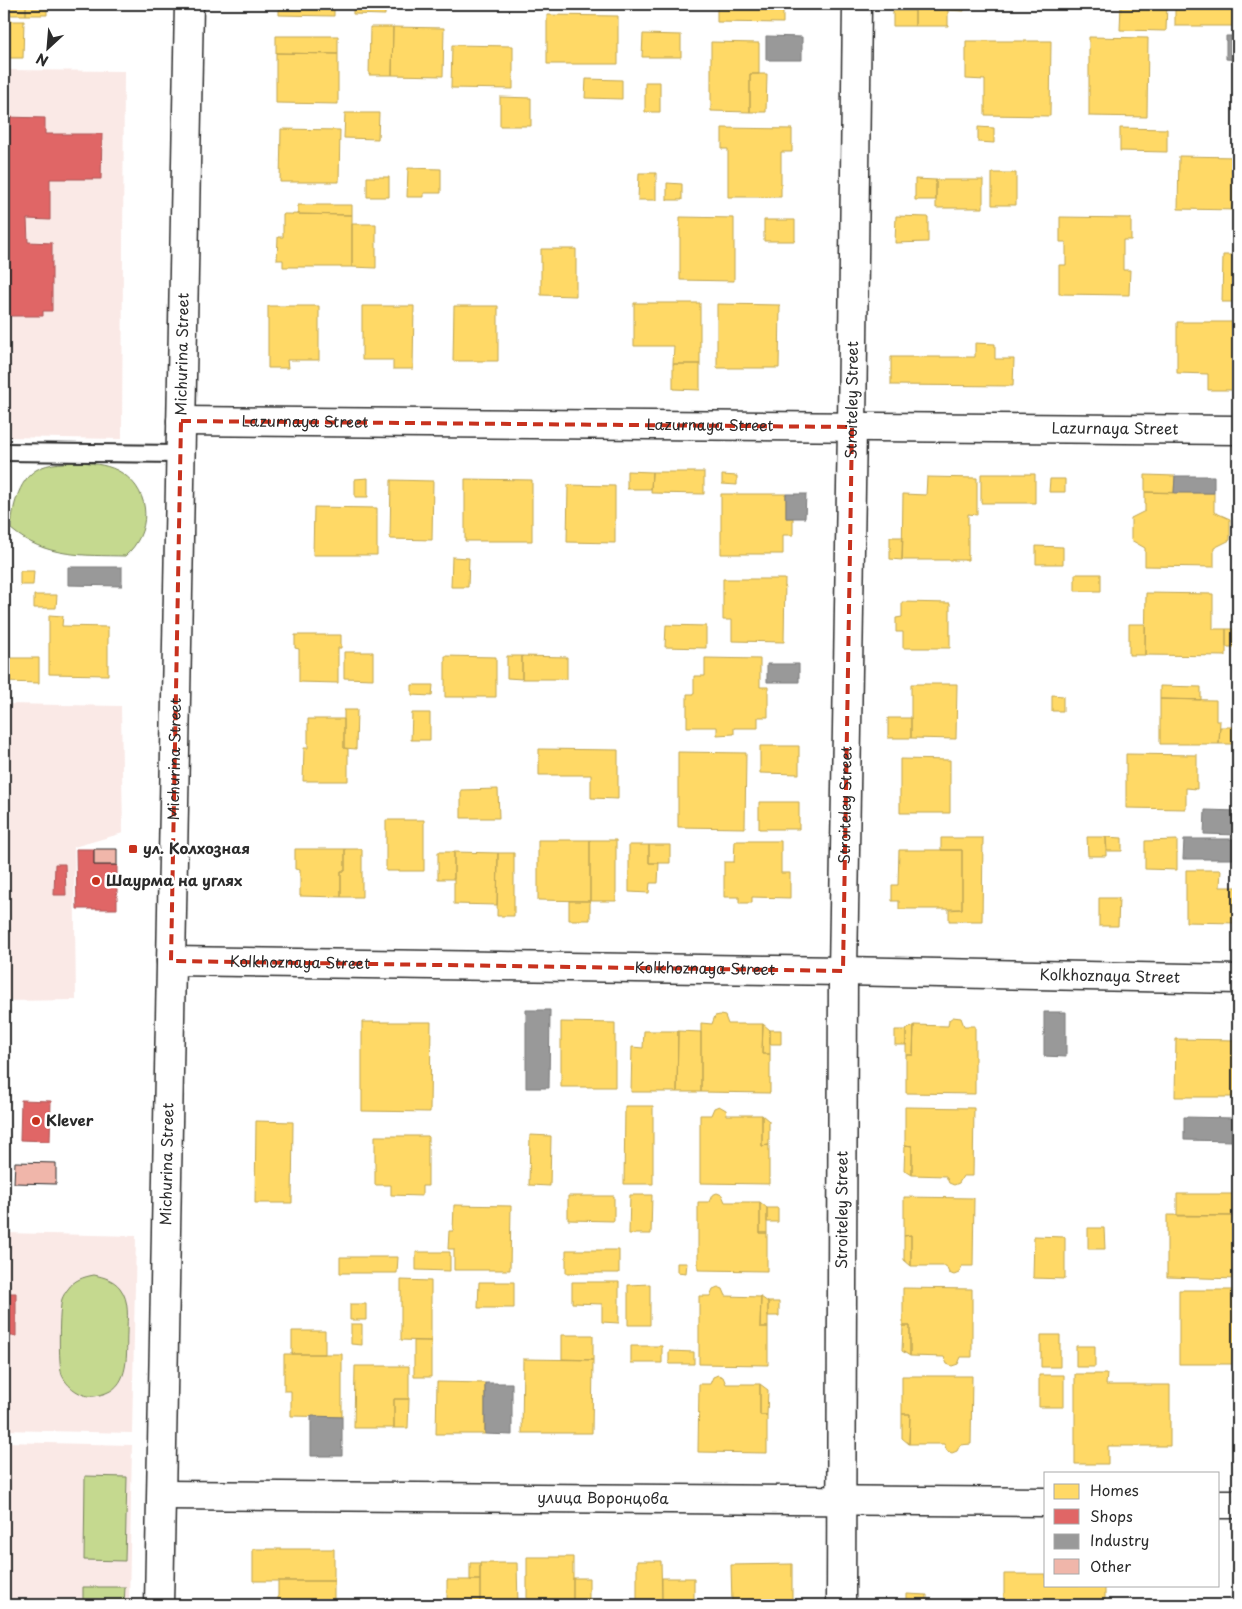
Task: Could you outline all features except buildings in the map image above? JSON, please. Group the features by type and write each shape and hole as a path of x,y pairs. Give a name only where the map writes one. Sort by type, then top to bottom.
{"street":[{"name":"Michurina Street","path":"159,1605 189,4"},
{"name":"Stroiteley Street","path":"841,1605 843,971 852,427 856,4"},
{"name":"Lazurnaya Street","path":"181,421 1238,430"},
{"name":"Kolkhoznaya Street","path":"171,961 1238,979"},
{"name":"улица Воронцова","path":"162,1495 1044,1502"},
{"path":"1220,1504 1238,1504"}],"lane":[{"path":"4,452 180,454"}],"highlighted area":[{"path":"181,421 852,427 843,971 171,961"}],"shaded area":[{"path":"4,70 124,71 122,439 4,437"},
{"path":"4,704 121,706 123,833 74,847 76,1000 4,1001"},
{"path":"4,1233 136,1236 132,1433 4,1430"},
{"path":"4,1442 132,1445 129,1605 4,1605"}],"green space":[{"path":"82,462 103,465 117,470 132,481 139,491 145,514 144,525 134,547 125,556 79,555 51,550 37,545 11,529 20,488 30,475 41,467 58,463"},
{"path":"94,1275 112,1281 118,1285 123,1293 127,1310 127,1350 125,1367 119,1383 114,1389 106,1393 90,1396 72,1389 62,1375 60,1325 61,1305 65,1292 76,1281"},
{"path":"85,1476 127,1477 125,1561 84,1560"},
{"path":"83,1587 125,1587 124,1605 83,1605"}],"place":[{"name":"ул. Колхозная","path":"133,849"},
{"name":"Шаурма на углях","path":"96,881"},
{"name":"Klever","path":"36,1121"}]}
